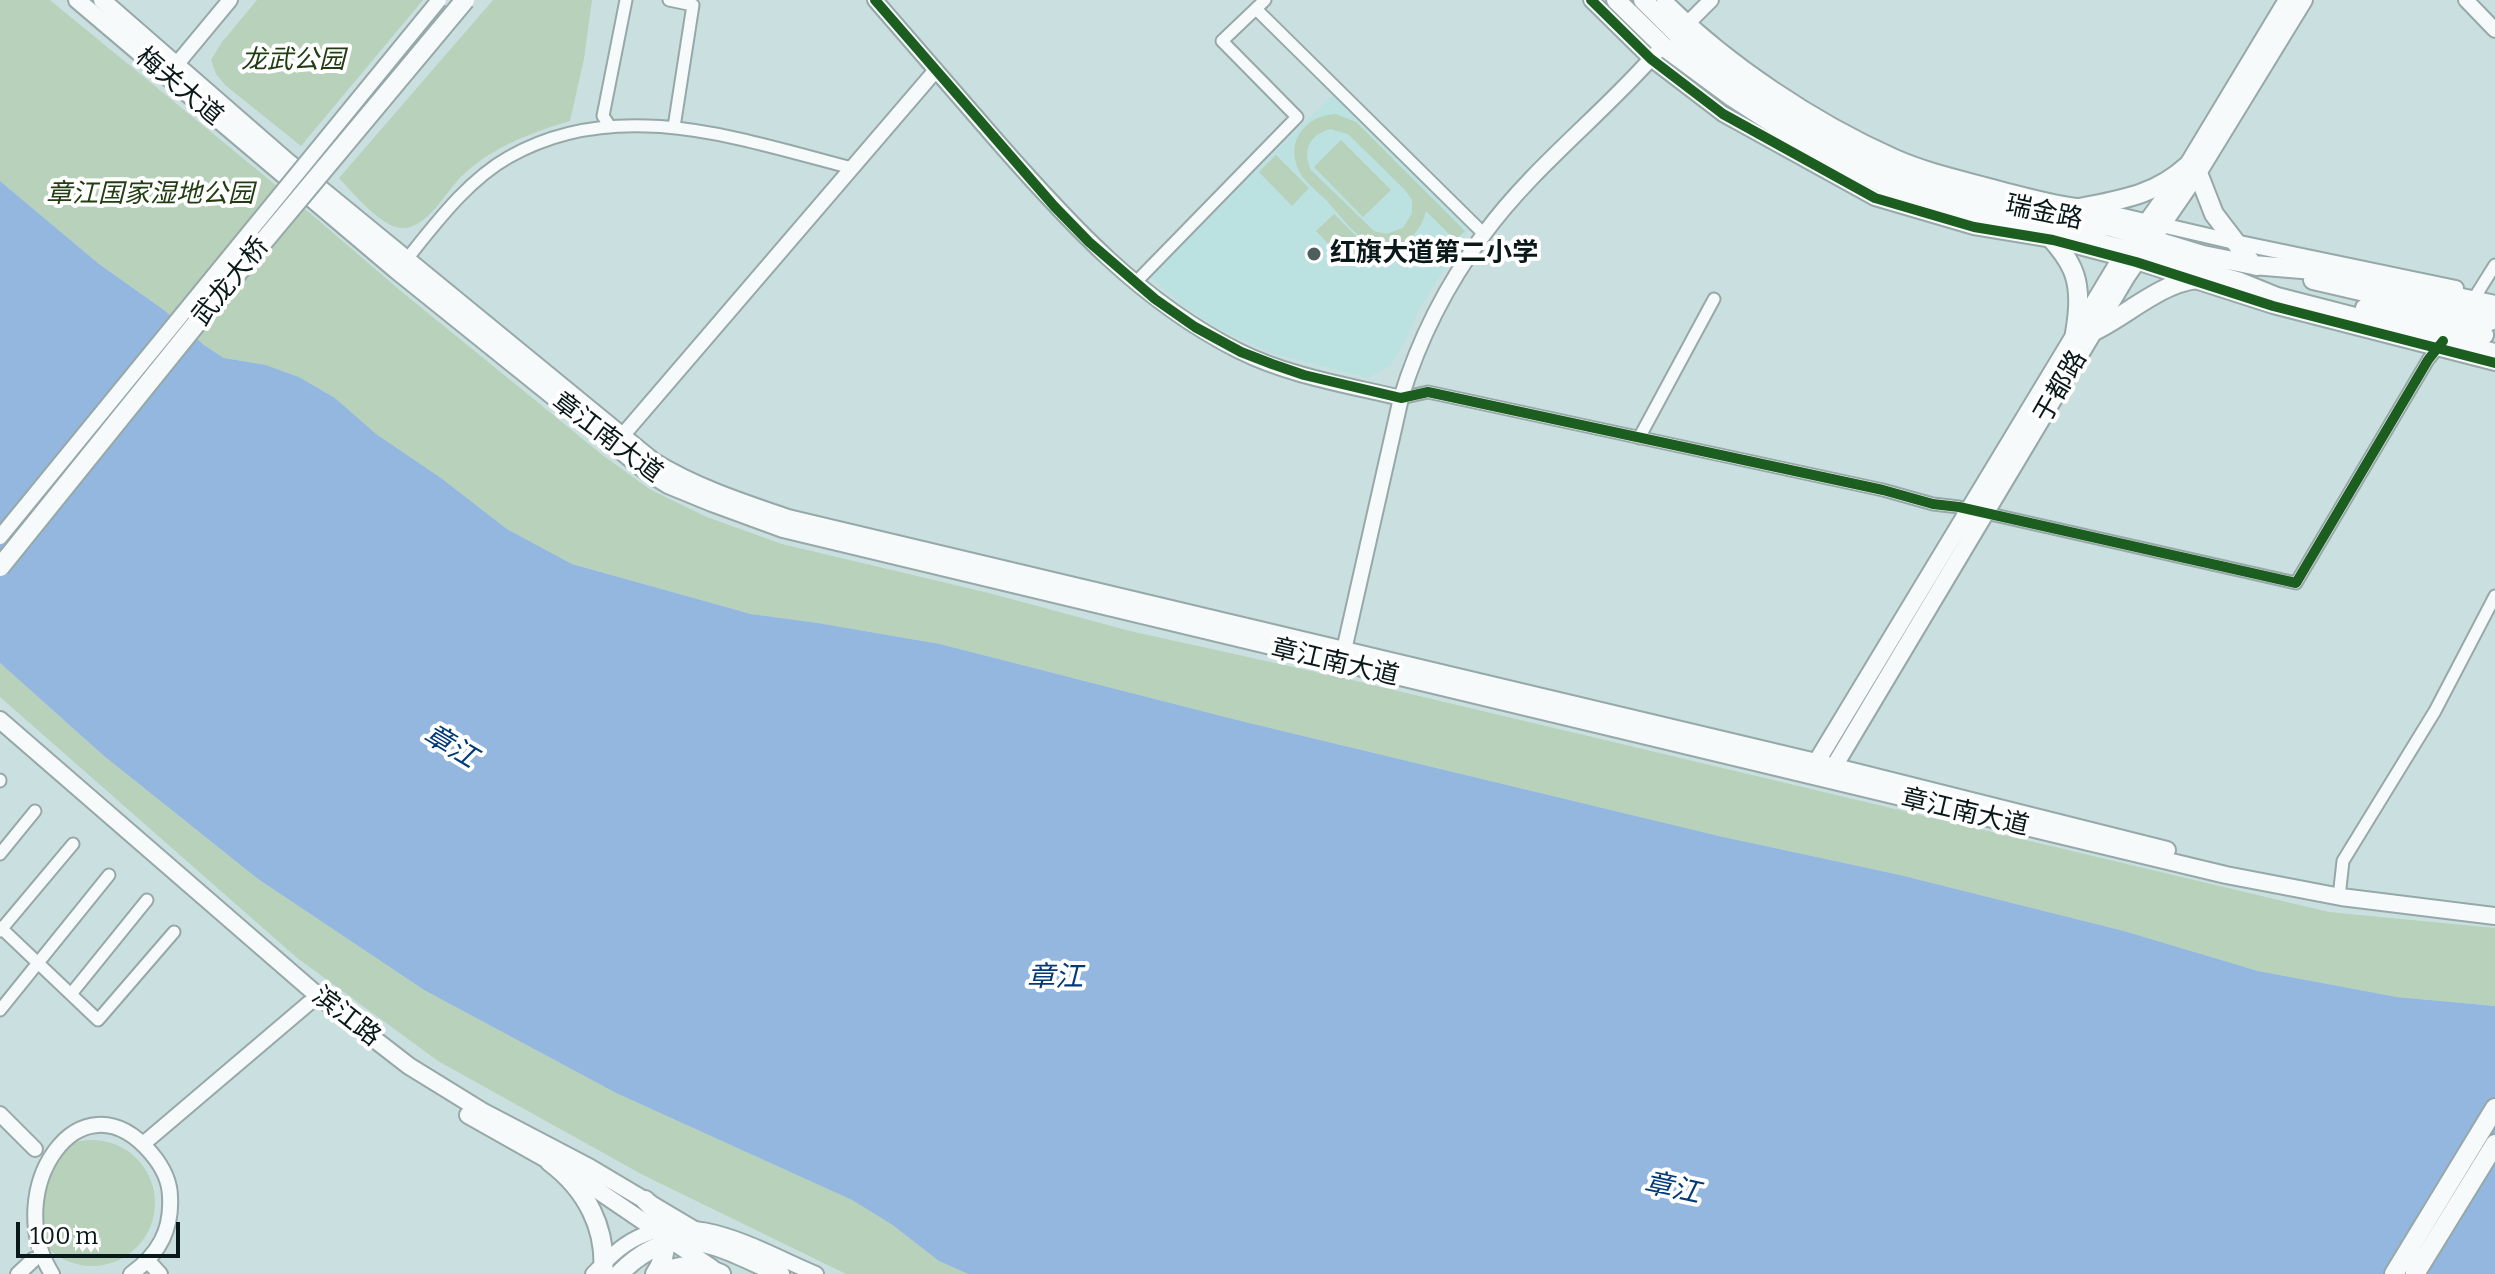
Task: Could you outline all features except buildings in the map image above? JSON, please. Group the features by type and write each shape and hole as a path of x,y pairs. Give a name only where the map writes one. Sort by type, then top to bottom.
{"main road":[{"name":"梅关大道","path":"77,0 284,168"},
{"name":"梅关大道","path":"102,0 176,65 284,168"},
{"name":"武龙大桥","path":"0,549 448,0"},
{"name":"武龙大桥","path":"0,567 233,278 465,0"},
{"name":"瑞金路","path":"1616,0 1669,41 1732,97 1797,139 1885,185 1923,200 1987,216 2046,220 2141,244 2253,265 2338,272 2476,296 2490,320"},
{"name":"瑞金路","path":"1643,0 1669,41"},
{"name":"于都路","path":"2193,169 2287,0"},
{"name":"于都路","path":"1830,773 1978,511 2084,332 2304,0"},
{"name":"章江南大道","path":"284,168 613,445 668,485 783,529 1812,768 2226,875 2341,897 2495,916"},
{"path":"2193,169 2214,214 2253,265 2490,320 2207,279 2164,289 2113,322 2084,332 2077,282 2069,259 2053,240 2046,220 2084,207 2138,196 2193,169"},
{"name":"瑞金路","path":"2141,244 2277,297 2440,345 2495,353"},
{"name":"章江南大道","path":"402,266 674,475 712,492 788,518 1342,658"},
{"name":"于都路","path":"1812,768 1978,511"},
{"name":"滨江路","path":"0,720 316,994 409,1066 482,1111 645,1200"},
{"name":"滨江路","path":"0,732 309,1003 403,1075 676,1240"},
{"name":"章江南大道","path":"1830,773 2340,888 2495,907"},
{"path":"2394,1274 2495,1108"},
{"path":"2415,1274 2495,1144"},
{"path":"550,1162 572,1181 589,1205 600,1232 605,1271 676,1240 705,1242 780,1274"},
{"path":"645,1200 676,1240 704,1267 720,1274"},
{"path":"657,1274 676,1240"},
{"path":"657,1274 676,1240"}],"street":[{"path":"176,65 230,0"},
{"path":"0,537 439,0"},
{"path":"0,576 474,0"},
{"path":"609,125 603,116 626,0"},
{"path":"669,0 693,5 674,127"},
{"path":"875,0 1054,206 1135,283 1195,327 1241,352 1304,375 1401,398 1428,392 2296,583 2428,360 2440,345"},
{"path":"1591,0 1896,158 1934,172 2059,204 2084,207 2195,281 2273,306 2440,345 2495,363"},
{"path":"1664,0 1669,41 1723,114 1875,198 1974,227 2053,240 2141,244 2235,242 2476,296 2495,296"},
{"path":"1342,658 1401,398 1412,361 1433,315 1484,234 1520,192 1711,0"},
{"path":"2466,0 2495,30"},
{"path":"1135,283 1297,117 1222,41 1260,4 1484,234"},
{"path":"622,436 936,70"},
{"path":"402,266 452,207 508,157 552,136 609,125 674,127 765,145 852,168"},
{"path":"2476,296 2495,265"},
{"path":"1639,438 1714,299"},
{"path":"2340,888 2343,861 2435,711 2495,596"},
{"path":"0,854 35,811"},
{"path":"73,844 1,929 98,1020 174,932"},
{"path":"0,1010 109,875"},
{"path":"71,994 147,900"},
{"path":"143,1144 309,1003"},
{"path":"0,1114 32,1154 54,1135 77,1127 100,1126 123,1131 143,1144 160,1164 170,1188 171,1215 164,1240 148,1261 131,1274"},
{"path":"676,1240 721,1233 816,1274"},
{"path":"18,1274 30,1255 52,1274"},
{"path":"148,1261 160,1274"}],"shaded area":[{"name":"红旗大道第二小学","path":"1333,94 1469,230 1420,308 1391,365 1368,378 1274,354 1216,328 1181,304 1150,277"}],"green space":[{"name":"章江国家湿地公园","path":"0,0 50,0 605,457 651,490 707,517 782,544 989,593 1130,631 1352,680 2329,912 2495,928 2495,1006 2397,997 2258,971 2124,931 1900,875 1719,836 1237,720 940,644 751,614 572,564 507,529 441,478 375,434 335,398 299,377 266,365 224,358 204,345 164,310 99,264 0,181"},
{"name":"龙武公园","path":"257,0 423,0 301,146 225,85 216,74 211,60"},
{"path":"493,0 592,0 584,59 570,121 498,149 461,177 419,223 410,227 393,226 367,208 339,178"},
{"path":"1336,114 1356,122 1465,231 1455,240 1426,211 1411,237 1395,246 1376,246 1361,237 1305,179 1296,163 1294,153 1298,136 1310,123","holes":["1330,129 1348,134 1412,200 1412,213 1403,228 1386,234 1374,231 1311,170 1308,150 1317,135"]},
{"path":"1341,140 1391,190 1363,217 1314,167"},
{"path":"1276,155 1309,188 1292,206 1259,172"},
{"path":"1334,214 1367,247 1349,265 1316,231"},
{"path":"0,663 104,756 258,879 424,990 616,1093 852,1200 891,1224 939,1261 968,1274 846,1274 643,1175 438,1061 296,957 0,697"},
{"path":"92,1140 116,1144 137,1158 151,1179 155,1203 151,1227 137,1248 116,1262 92,1266 68,1262 47,1248 33,1227 29,1203 33,1179 47,1158 68,1144"}],"water":[{"name":"章江","path":"0,181 99,264 164,310 204,345 224,358 266,365 299,377 335,398 376,434 441,478 507,529 572,564 751,614 940,644 1237,720 1719,836 1900,875 2124,931 2258,971 2397,997 2495,1006 2495,1274 968,1274 939,1261 891,1224 852,1200 616,1093 424,990 258,879 104,756 0,663"}],"cycle path":[{"path":"875,0 1054,206 1089,242 1155,299 1195,327 1241,352 1304,375 1401,398 1428,392 2296,583 2428,360 2443,341"},
{"path":"1591,0 1651,59 1723,114 1875,198 1974,227 2053,240 2136,262 2273,306 2495,363"}],"place":[{"name":"红旗大道第二小学","path":"1314,254"}]}
